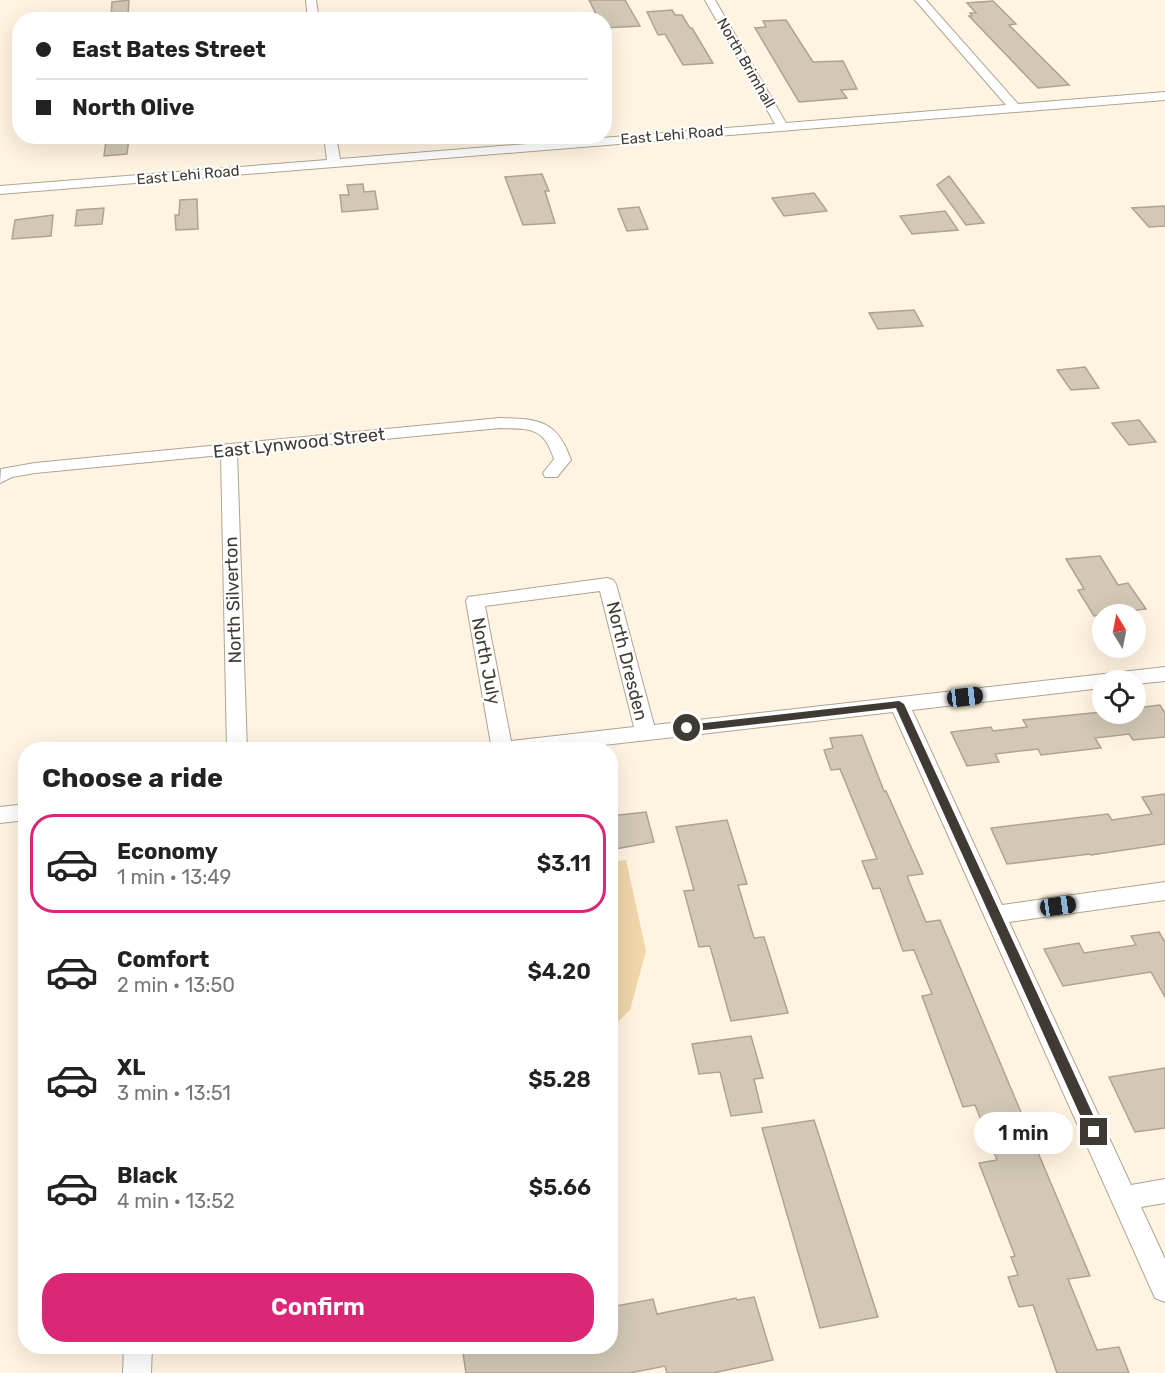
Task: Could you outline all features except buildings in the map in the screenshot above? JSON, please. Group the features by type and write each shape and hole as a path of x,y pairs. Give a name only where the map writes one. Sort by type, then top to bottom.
{"street":[{"name":"North Brimhall","path":"710,0 782,126"},
{"path":"920,0 1014,107"},
{"name":"East Lehi Road","path":"612,140 1165,96"},
{"path":"331,144 334,162"},
{"name":"East Lehi Road","path":"0,190 558,144"},
{"name":"East Lynwood Street","path":"0,478 7,473 35,468 500,423 538,424 551,433 559,447 562,460 551,473"},
{"name":"North Silverton","path":"229,449 237,742"},
{"name":"North Dresden","path":"540,593 608,584 646,733"},
{"name":"North July","path":"498,742 475,601 540,593"},
{"path":"568,742 1165,674"},
{"path":"899,704 1165,1289"},
{"path":"0,816 18,813"},
{"path":"993,915 1165,891"},
{"path":"1125,1198 1165,1191"},
{"path":"138,1354 138,1373"}],"shaded area":[{"path":"626,860 646,951 630,1010 618,1022 618,861"}],"route":[{"path":"687,728 899,704 993,915 1094,1132"}]}
